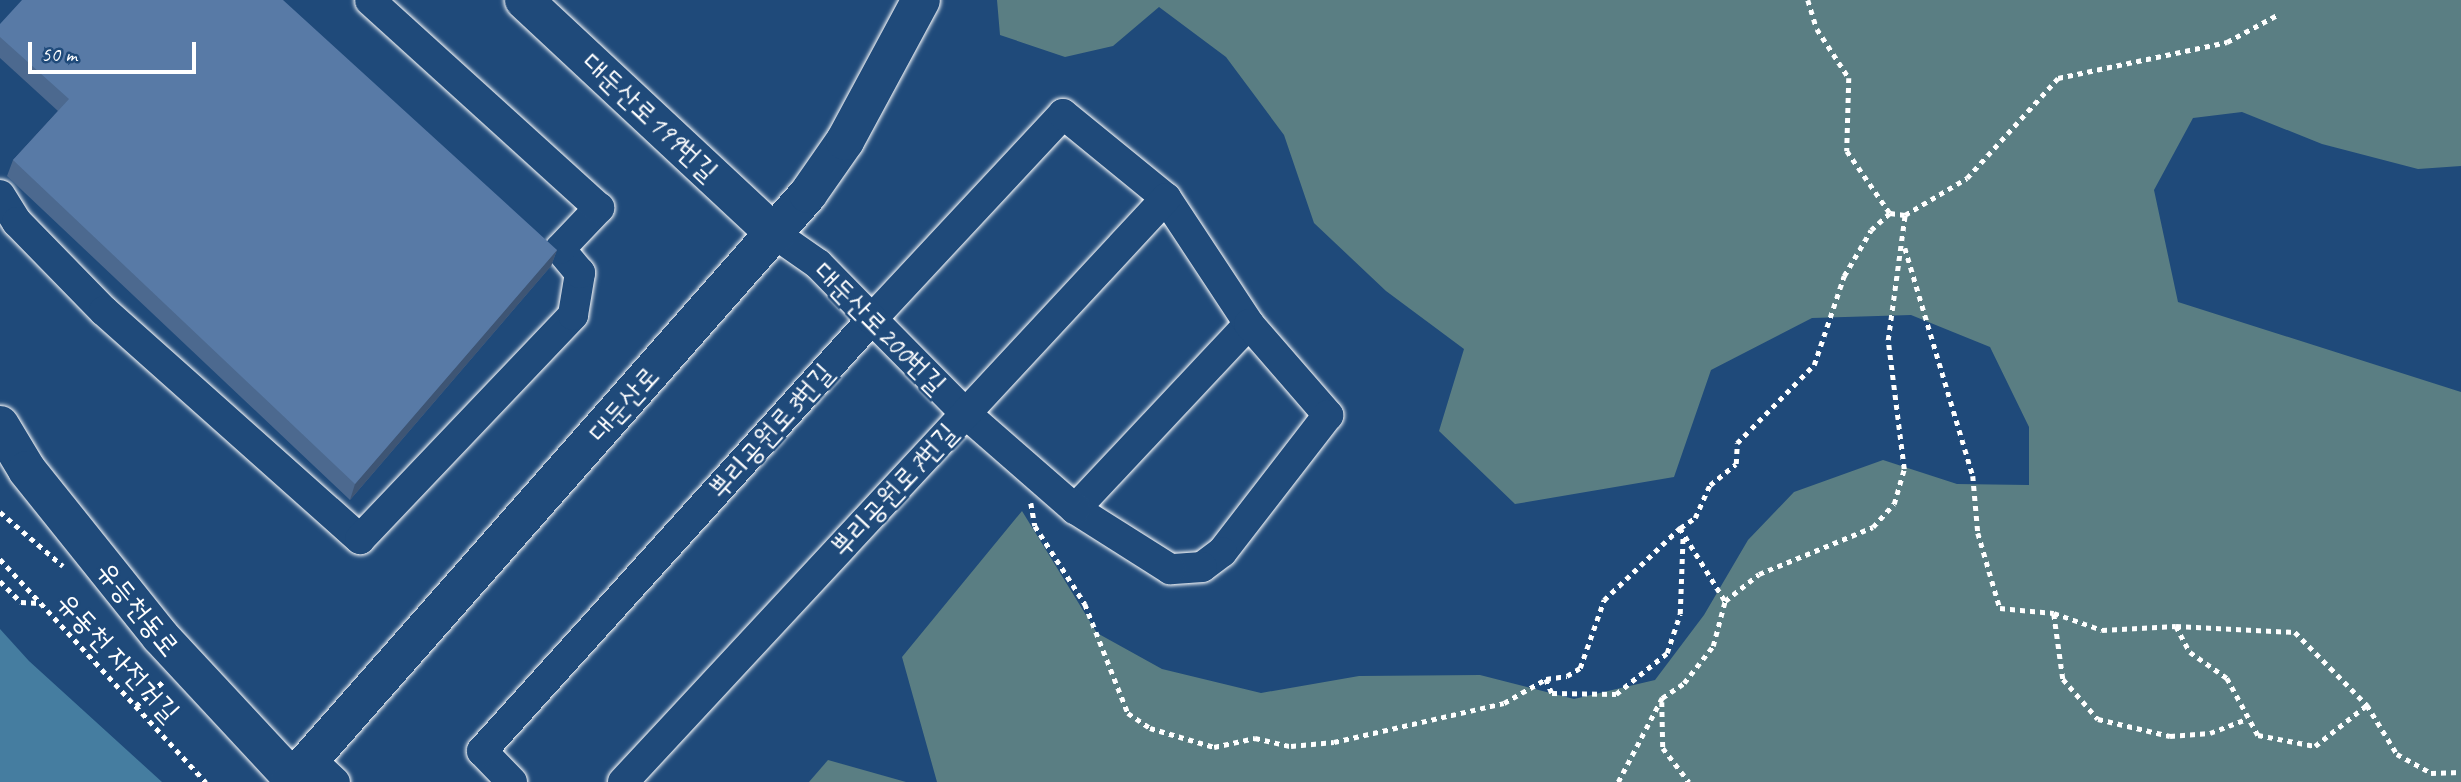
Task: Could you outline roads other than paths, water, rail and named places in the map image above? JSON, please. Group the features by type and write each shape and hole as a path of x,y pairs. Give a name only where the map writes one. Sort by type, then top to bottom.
{"main road":[{"name":"대둔산로199번길","path":"524,0 775,234"},
{"name":"대둔산로","path":"307,775 775,234 845,141 921,0"},
{"name":"유등천동로","path":"0,425 27,470 183,664 307,775"}],"street":[{"path":"0,195 17,222 104,311 360,539 573,315 580,273 560,249 599,208 370,0"},
{"name":"대둔산로200번길","path":"775,234 818,264 965,413 1075,509 1170,569 1202,567 1222,552 1328,415 1249,324 1166,198 1063,114"},
{"name":"뿌리공원로3번길","path":"512,782 482,751 872,319 1063,114"},
{"name":"뿌리공원로7번길","path":"623,782 1166,198"},
{"path":"1075,509 1249,324"}],"water":[{"path":"0,629 29,661 162,782 0,782"}]}
